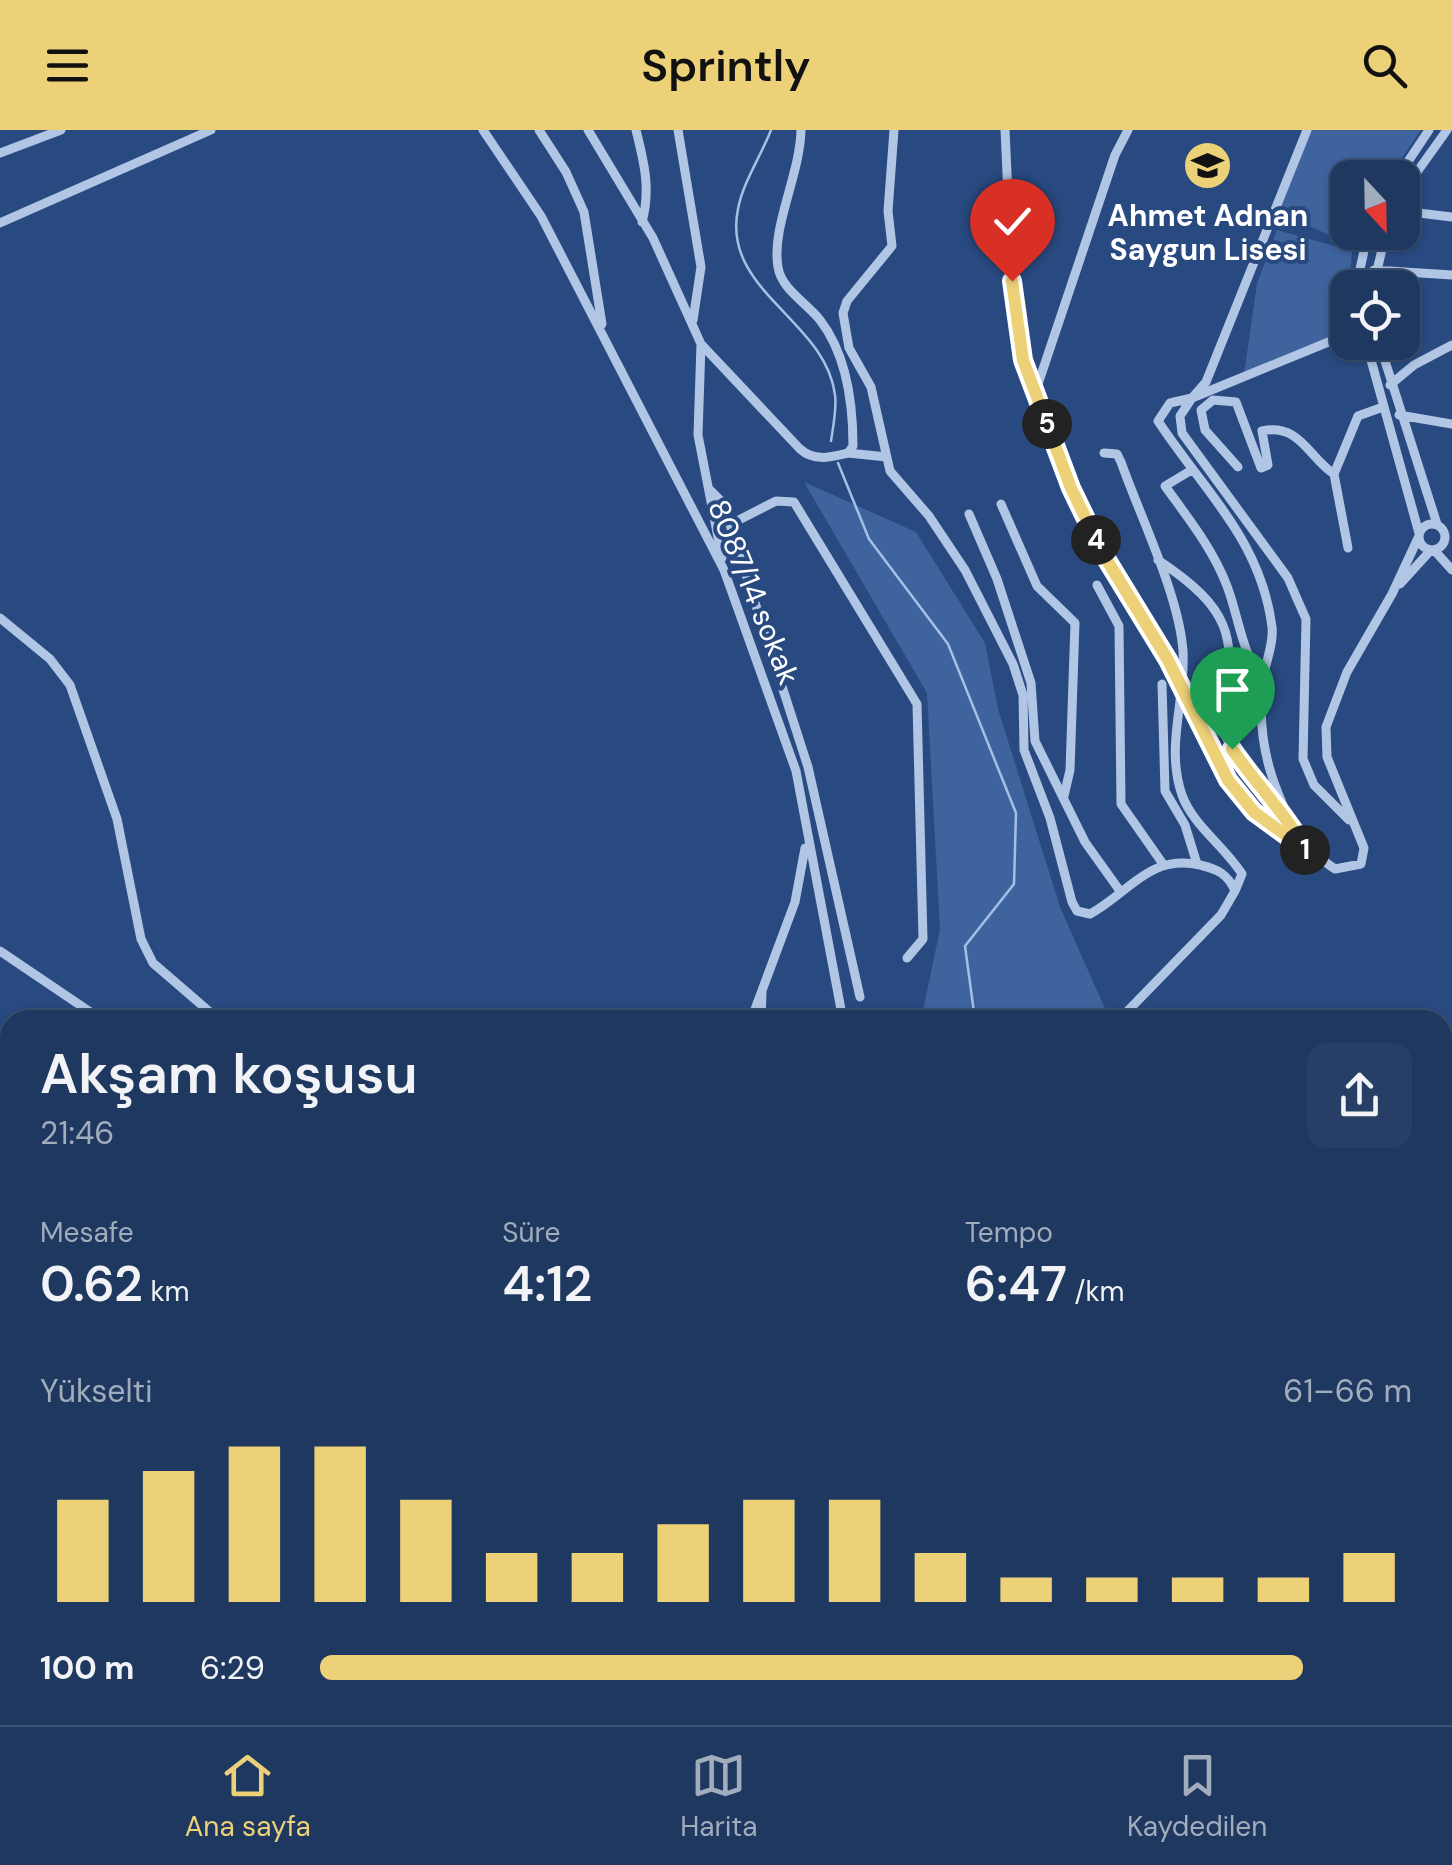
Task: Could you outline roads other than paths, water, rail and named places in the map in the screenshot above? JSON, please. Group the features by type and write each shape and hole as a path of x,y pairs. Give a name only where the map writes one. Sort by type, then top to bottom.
{"street":[{"path":"0,153 62,130"},
{"path":"0,223 211,130"},
{"path":"483,130 541,216 603,332"},
{"path":"539,130 566,172 584,212 603,332"},
{"path":"588,130 642,222 701,344 808,456 848,453 887,457"},
{"path":"636,130 648,202 642,222"},
{"path":"678,130 701,267 693,324"},
{"path":"801,130 800,161 776,245 778,268 789,289 824,325 841,365 852,404 852,446 848,453"},
{"path":"894,130 888,211 892,246 856,287 844,313 849,348 871,387 890,471 929,516 971,580 1013,664 1023,696 1024,750 1050,818 1072,902 1077,911 1090,914 1163,864 1197,864 1225,875 1235,892"},
{"path":"1005,130 1012,281 1023,360 1071,488 1102,552 1182,690 1228,780 1254,812 1335,869 1355,868 1364,860 1364,848 1328,757 1326,728 1347,672 1392,594 1424,526 1446,534"},
{"path":"1035,393 1114,155 1128,130"},
{"path":"1307,130 1206,382 1180,416 1182,434 1288,578 1306,619 1303,759 1314,785 1354,826"},
{"path":"1409,160 1428,130"},
{"path":"1420,168 1447,130"},
{"path":"1420,214 1452,218"},
{"path":"1374,270 1380,250"},
{"path":"1420,274 1452,276"},
{"name":"8087/14 sokak","path":"603,332 724,570 796,771 840,1010"},
{"path":"1306,850 1287,817 1262,752 1263,681 1272,632 1258,571 1236,524 1190,471 1158,422 1170,403 1192,398 1330,341"},
{"path":"701,344 698,435 724,570"},
{"path":"1390,385 1414,365 1452,346"},
{"path":"1371,360 1423,547 1432,550 1452,570"},
{"path":"1384,360 1399,415 1446,534"},
{"path":"1238,467 1205,430 1201,410 1214,400 1236,402 1254,460 1261,468 1268,465 1262,431 1282,430 1314,449 1324,467 1334,474"},
{"path":"1348,548 1335,498 1334,474 1358,416 1384,407"},
{"path":"1399,415 1452,424"},
{"path":"1104,453 1116,454 1120,462 1178,616 1182,690 1174,744 1183,800 1242,874 1221,915 1129,1010"},
{"path":"1190,471 1165,486 1208,544 1226,582 1249,663 1263,681"},
{"path":"710,490 724,502 808,767 860,997"},
{"path":"731,524 776,501 794,502 916,704 922,939 907,958"},
{"path":"1001,504 1037,586 1075,623 1070,770 1064,796"},
{"path":"969,514 997,579 1031,683 1035,741 1086,842 1120,891"},
{"path":"1392,594 1446,534"},
{"path":"1155,558 1188,580 1222,620 1232,653 1227,739 1265,796 1287,817"},
{"path":"1097,585 1119,626 1121,804 1163,864"},
{"path":"0,618 50,659 70,686 117,819 141,939 153,963 207,1010"},
{"path":"1162,684 1165,791 1185,825 1197,864"},
{"path":"755,1010 795,902 808,836"},
{"path":"0,951 87,1010"},
{"path":"761,1010 762,990"}],"waterway":[{"path":"771,130 740,199 737,237 745,262 759,284 814,346 828,369 835,395 831,441"},
{"path":"838,463 869,539 948,644 1016,813 1014,884 965,946 974,1010"}],"place":[{"name":"Ahmet Adnan Saygun Lisesi","path":"1208,166"}]}
